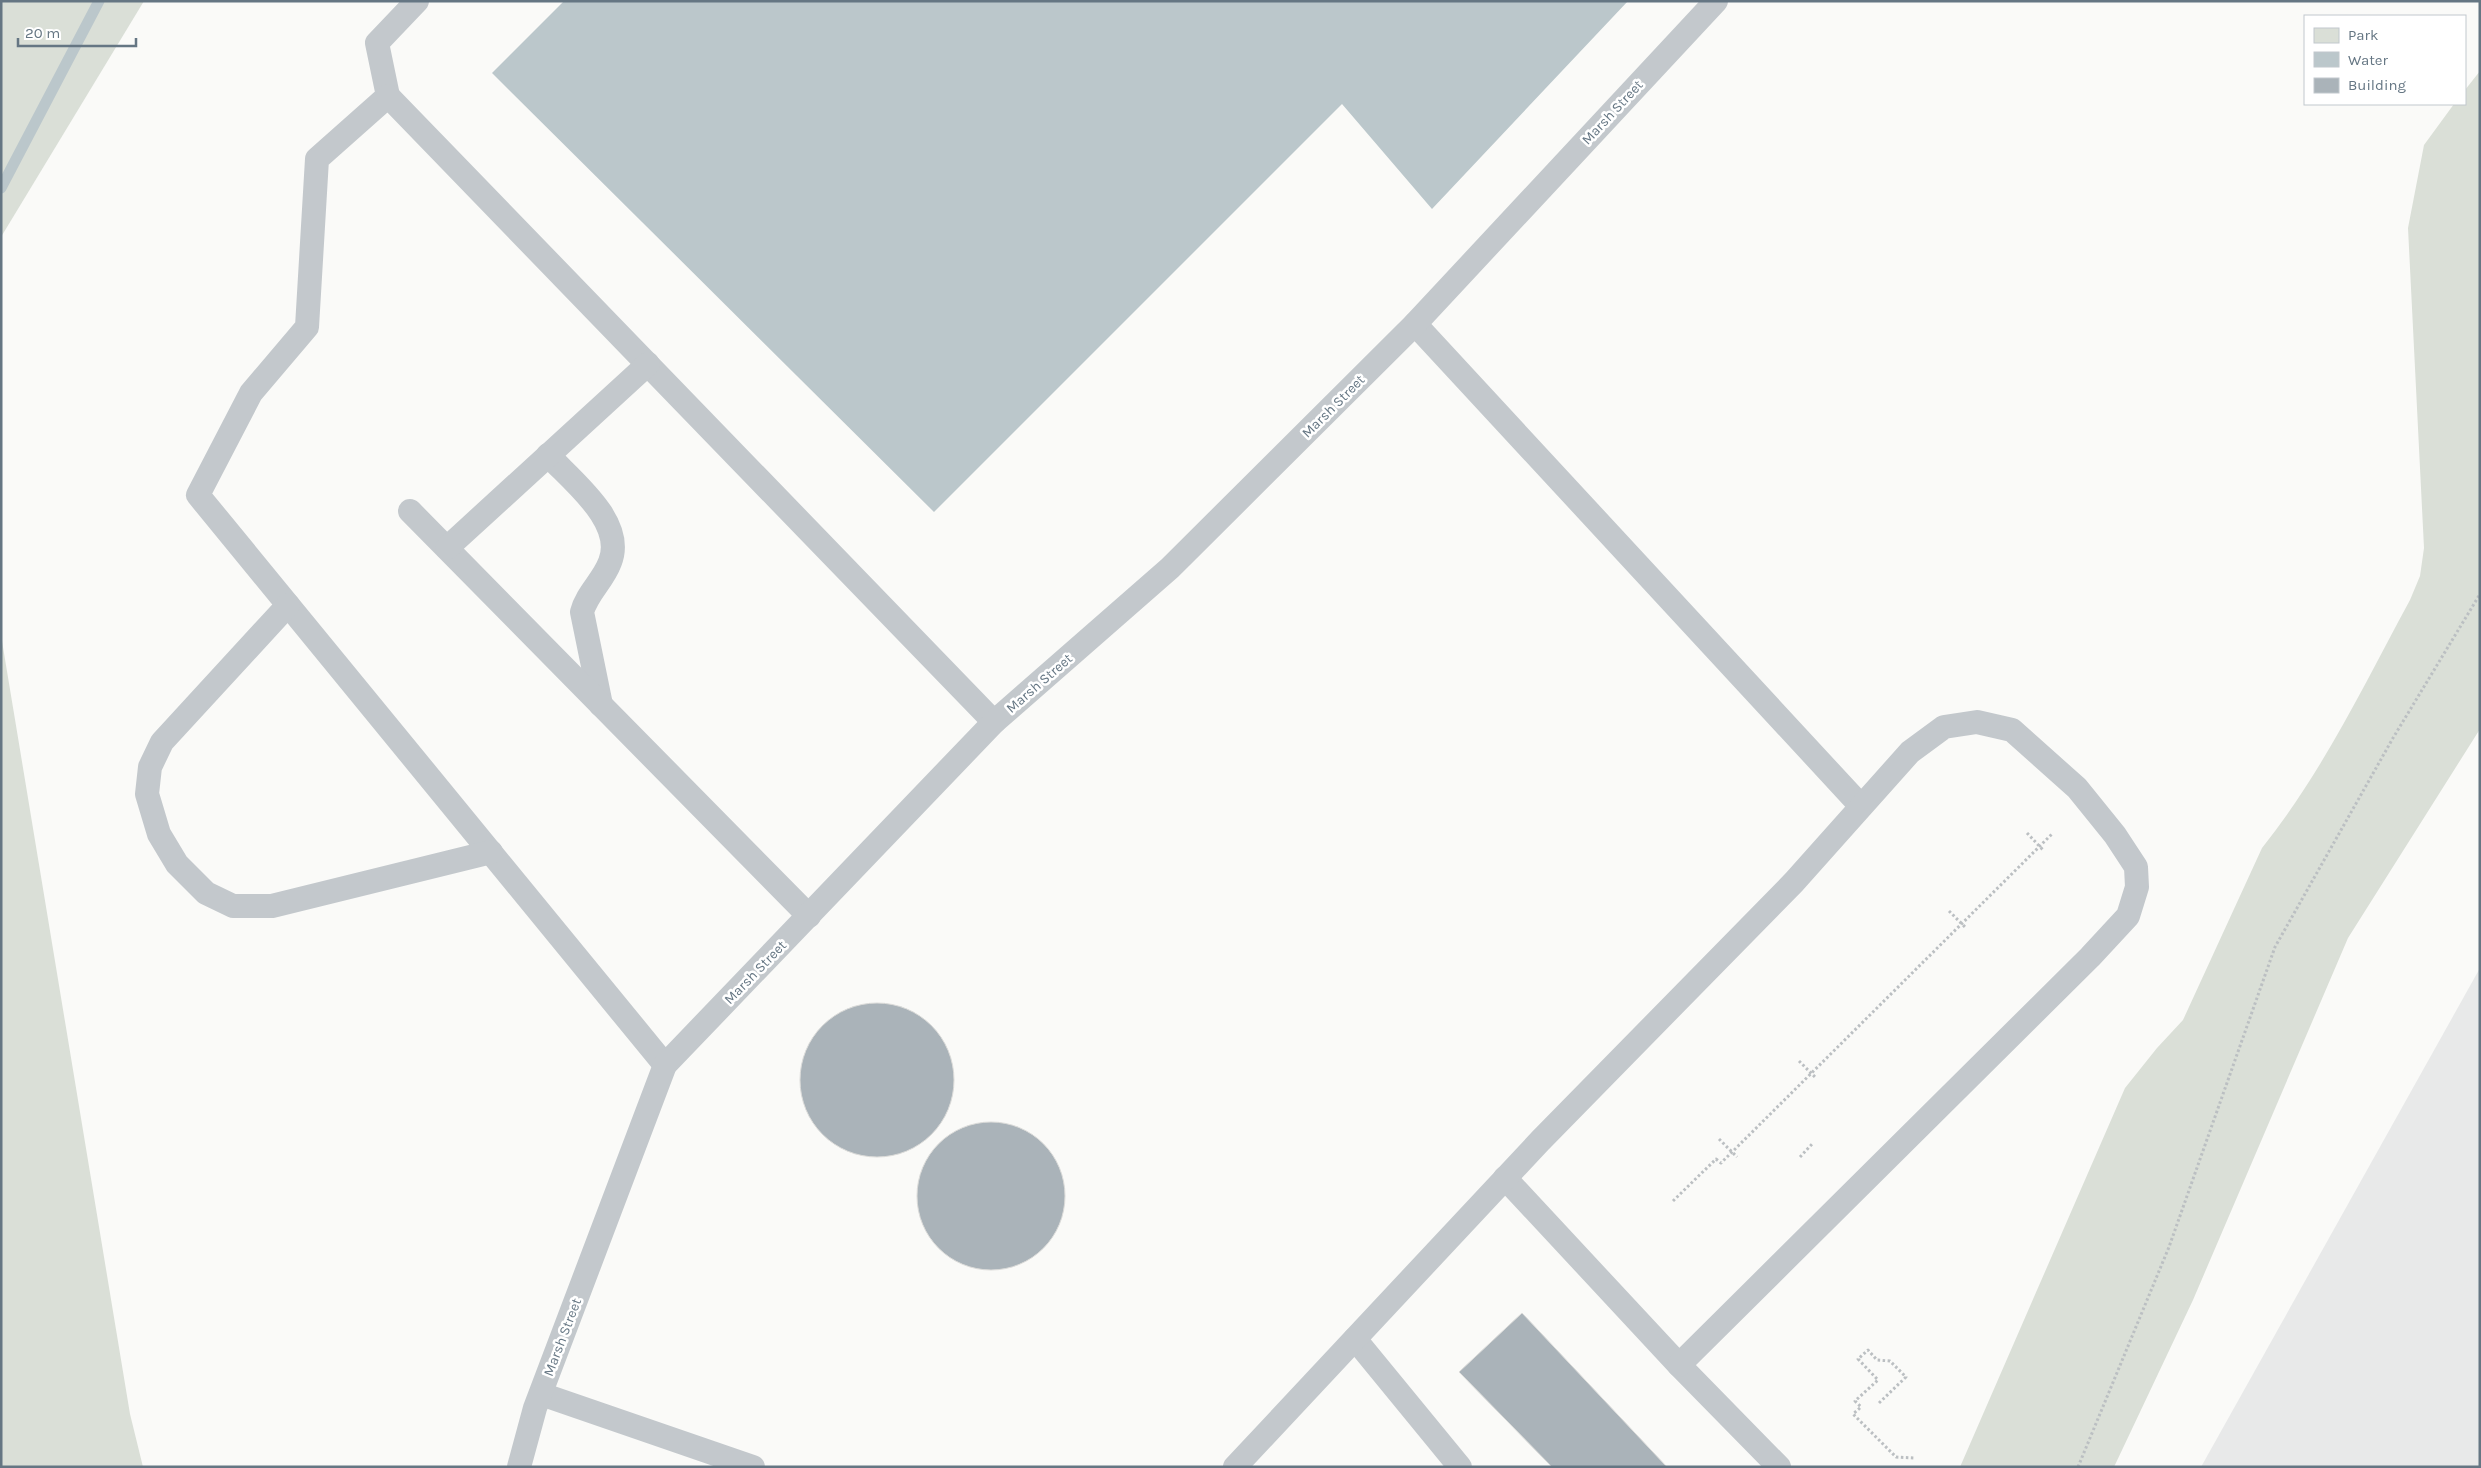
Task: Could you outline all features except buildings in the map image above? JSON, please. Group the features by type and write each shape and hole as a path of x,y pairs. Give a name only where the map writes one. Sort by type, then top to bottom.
{"lane":[{"path":"417,1 377,44 388,96 994,722"},
{"name":"Marsh Street","path":"518,1467 540,1394 665,1065 994,722 1170,568 1416,324 1716,1"},
{"path":"388,96 317,159 307,327 251,393 198,495 665,1065"},
{"path":"1416,324 1860,805"},
{"path":"446,548 648,364"},
{"path":"548,455 600,510 610,527 613,543 611,559 604,578 586,599 582,612 601,704"},
{"path":"410,512 809,916"},
{"path":"288,605 162,742 150,767 147,794 159,834 177,864 206,893 233,906 272,906 491,852"},
{"path":"1236,1467 1505,1178 1794,882 1860,805 1910,752 1944,728 1977,722 2012,730 2077,788 2115,836 2136,867 2137,887 2128,916 2090,957 1679,1365"},
{"path":"1505,1178 1679,1365 1780,1467"},
{"path":"1355,1339 1460,1467"},
{"path":"540,1394 754,1467"}],"path":[{"path":"2078,1467 2168,1246 2275,947 2392,738 2480,594"},
{"path":"2028,833 2044,850"},
{"path":"1673,1201 1716,1159 1721,1163 1961,923 2053,834"},
{"path":"1948,911 1965,927"},
{"path":"1799,1061 1815,1077"},
{"path":"1719,1139 1737,1158"},
{"path":"1800,1157 1813,1143"},
{"path":"1880,1403 1906,1377 1890,1361 1877,1360 1868,1350 1858,1359 1878,1380 1855,1401 1862,1407 1853,1414 1896,1457 1914,1458"}],"shaded area":[{"path":"2480,968 2480,1467 2201,1467"}],"green space":[{"path":"1,1 144,1 1,237"},
{"path":"2480,71 2480,729 2348,938 2193,1300 2114,1467 1960,1467 2125,1088 2157,1048 2183,1020 2262,848 2304,790 2323,759 2410,600 2420,576 2424,548 2408,228 2424,145 2453,105 2466,105 2466,89"},
{"path":"1,635 130,1414 143,1467 1,1467"}],"water":[{"path":"564,1 1628,1 1432,209 1342,104 934,512 492,73"}],"waterway":[{"path":"1,188 99,1"}]}
